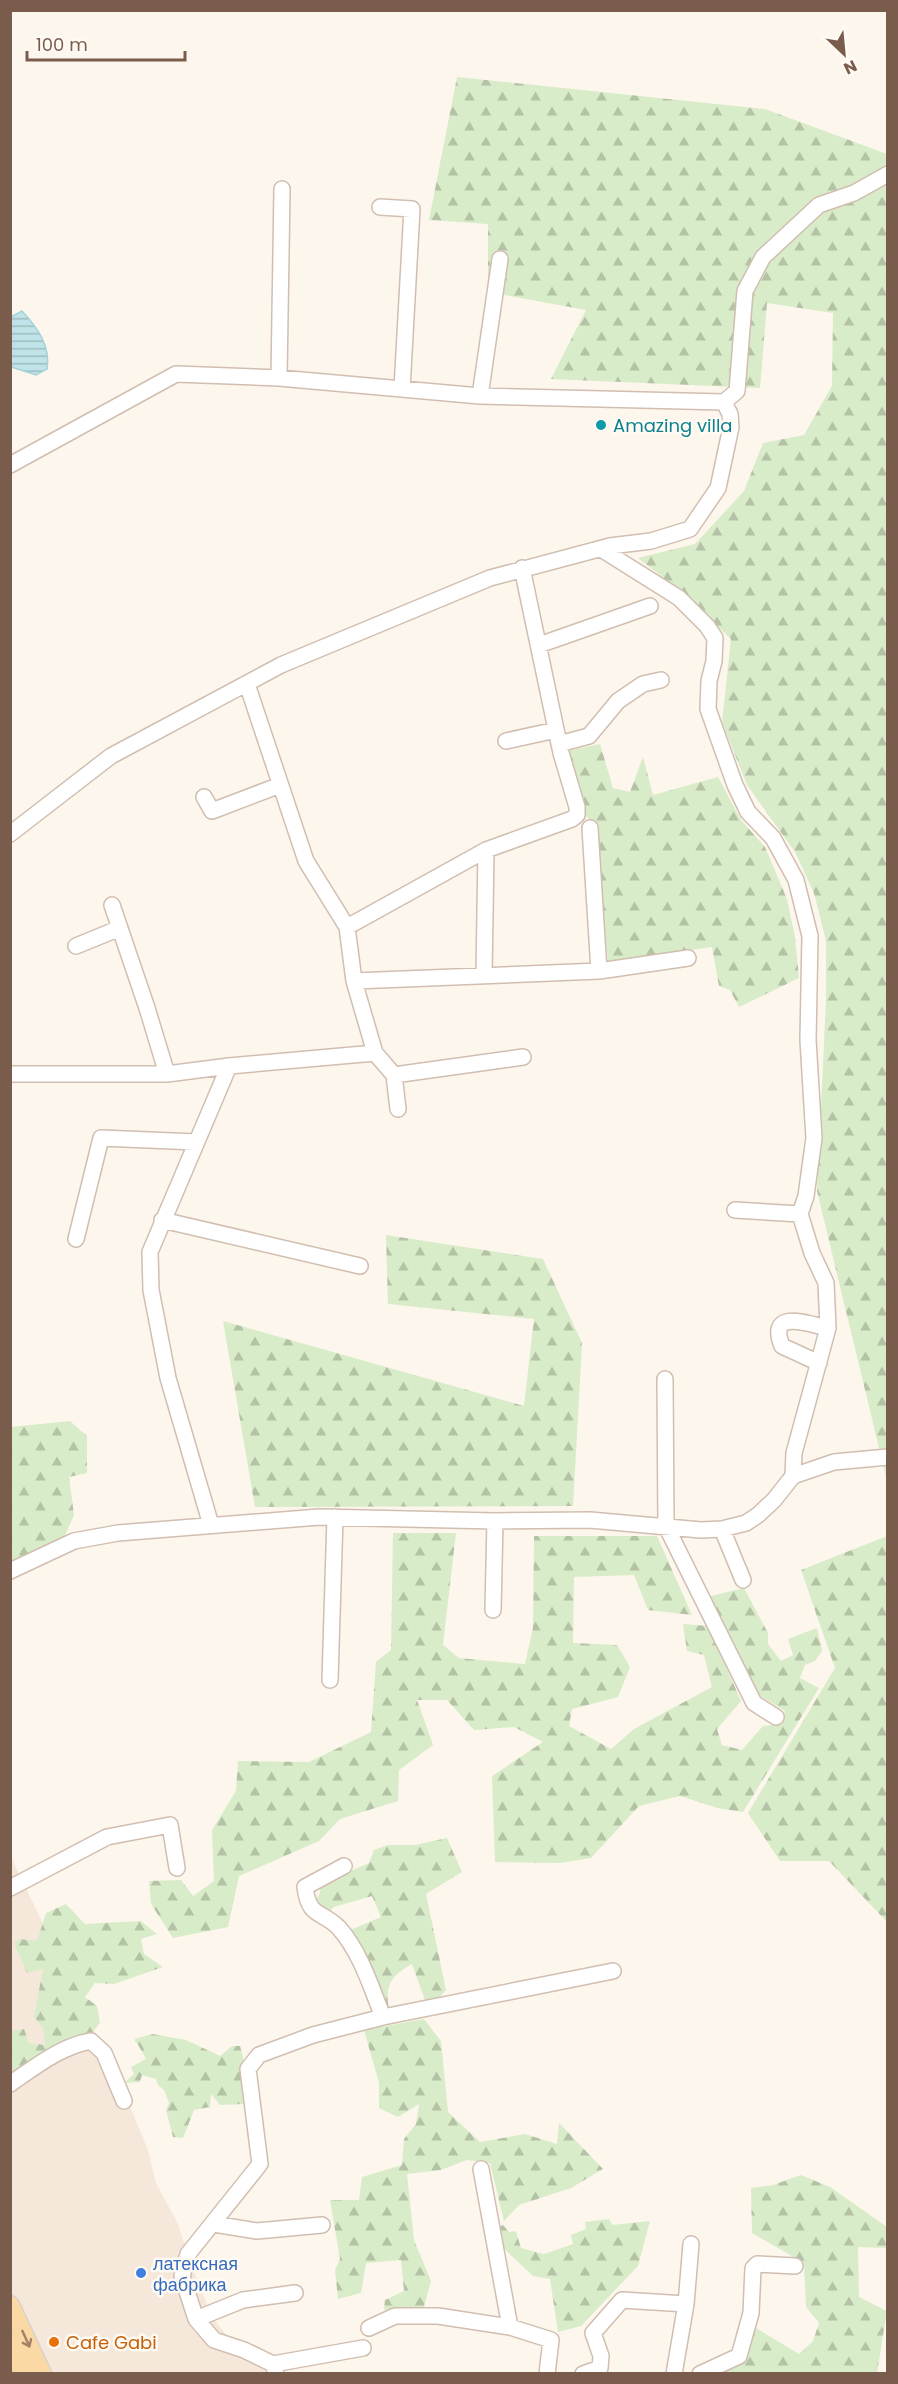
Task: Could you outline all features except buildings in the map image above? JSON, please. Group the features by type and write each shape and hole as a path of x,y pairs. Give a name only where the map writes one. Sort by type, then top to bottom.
{"main road":[{"path":"10,2305 32,2372"},
{"path":"10,2342 32,2372"}],"street":[{"path":"10,465 177,374 279,378 480,396 724,402 737,391 745,291 763,257 819,205 854,193 888,174"},
{"path":"279,378 282,189"},
{"path":"380,207 412,209 402,389"},
{"path":"480,396 500,259"},
{"path":"10,834 111,756 292,660 490,578 601,549 651,541 690,529 718,488 731,427 730,414 724,402"},
{"path":"601,549 680,598 707,626 715,638 708,709 735,785 748,812 773,838 796,880 810,936 808,1040 814,1138 806,1196 800,1214 812,1253 826,1283 828,1329 794,1453 793,1476"},
{"path":"347,927 486,850 572,819 577,815 522,568"},
{"path":"539,645 650,606"},
{"path":"506,741 589,736 618,701 643,684 661,680"},
{"path":"247,684 306,861 347,927 354,981 375,1053 394,1075 398,1109"},
{"path":"204,797 212,812 280,785"},
{"path":"590,828 599,971"},
{"path":"484,975 486,850"},
{"path":"112,905 167,1074"},
{"path":"76,946 120,928"},
{"path":"354,981 599,971 688,958"},
{"path":"10,1074 167,1074 375,1053"},
{"path":"394,1075 523,1057"},
{"path":"211,1525 168,1378 151,1290 150,1252 229,1066"},
{"path":"76,1239 101,1138 196,1142"},
{"path":"735,1210 800,1214"},
{"path":"162,1220 360,1266"},
{"path":"819,1364 782,1346 778,1336 779,1328 785,1321 792,1320 828,1329"},
{"path":"665,1379 666,1526 754,1703 776,1717"},
{"path":"10,1570 74,1541 118,1533 335,1517 495,1521 590,1520 701,1530 722,1529 746,1523 758,1515 774,1500 793,1476 834,1462 888,1457"},
{"path":"330,1680 335,1517"},
{"path":"493,1610 495,1521"},
{"path":"722,1529 743,1580"},
{"path":"10,1888 107,1837 170,1825 177,1868"},
{"path":"344,1866 305,1887 307,1898 316,1914 338,1927 352,1945 383,2017"},
{"path":"363,2348 273,2370 244,2350 214,2340 196,2319 182,2276 188,2254 260,2164 248,2069 259,2055 313,2035 383,2017 613,1971"},
{"path":"10,2084 55,2055 91,2041 104,2053 124,2101"},
{"path":"481,2169 510,2327"},
{"path":"214,2224 257,2231 322,2225"},
{"path":"674,2373 686,2304 691,2244"},
{"path":"700,2373 739,2356 752,2313 753,2268 757,2264 765,2263 795,2266"},
{"path":"196,2319 243,2300 296,2293"},
{"path":"583,2373 600,2368 601,2356 593,2333 622,2300 686,2304"},
{"path":"369,2328 394,2316 438,2316 510,2327 551,2340 548,2373"}],"shaded area":[{"path":"10,1855 125,2094 148,2150 156,2183 178,2224 212,2317 232,2342 264,2366 268,2373 11,2373"}],"green space":[{"path":"457,77 765,109 887,154 887,1481 817,1191 826,1001 826,941 814,893 795,852 747,785 722,722 731,639 682,592 638,558 695,544 744,491 763,443 804,435 832,386 833,313 767,303 760,388 551,379 586,310 488,292 488,224 429,220"},
{"path":"600,744 613,788 630,792 643,757 653,795 718,777 741,820 765,847 787,899 795,937 799,978 739,1007 730,990 719,986 712,947 608,962 596,827 586,816 568,751"},
{"path":"386,1235 543,1259 582,1343 573,1506 255,1507 223,1321 524,1406 534,1319 388,1304"},
{"path":"70,1421 87,1436 87,1473 69,1477 74,1515 64,1538 11,1561 11,1427"},
{"path":"393,1533 456,1533 443,1645 459,1658 525,1664 533,1628 534,1536 657,1536 692,1615 648,1610 634,1575 574,1577 573,1643 617,1645 630,1667 618,1697 572,1709 569,1726 611,1749 634,1729 712,1687 704,1655 687,1651 683,1624 708,1626 741,1701 717,1729 722,1745 742,1750 763,1726 781,1724 785,1711 757,1694 707,1597 744,1588 768,1633 768,1644 781,1661 793,1655 788,1639 817,1628 822,1651 815,1661 805,1665 800,1678 819,1688 743,1812 717,1808 680,1796 639,1806 591,1858 560,1863 495,1862 492,1776 543,1742 514,1727 474,1730 447,1700 417,1700 433,1745 399,1770 398,1801 340,1819 319,1841 239,1876 228,1927 173,1938 151,1904 149,1881 181,1880 193,1896 214,1881 212,1830 236,1791 238,1761 309,1762 371,1732 376,1662 391,1650"},
{"path":"887,1536 887,1922 829,1861 780,1861 748,1813 835,1668 801,1570"},
{"path":"447,1838 462,1872 426,1894 446,1990 435,2002 426,2003 412,1964 399,1972 391,1981 388,1993 389,2008 384,2007 366,1967 371,1962 357,1947 348,1931 381,1917 372,1896 334,1907 328,1913 311,1901 319,1896 322,1883 369,1863 374,1850 388,1845 415,1845"},
{"path":"66,1904 85,1924 141,1921 157,1934 141,1939 144,1954 163,1967 114,1984 95,1983 85,1997 97,2006 100,2023 90,2035 73,2038 11,2074 10,2031 24,2029 29,2043 45,2045 43,2028 34,2017 43,1969 27,1973 14,1943 19,1939 37,1941 46,1913"},
{"path":"424,2019 441,2041 448,2112 480,2142 525,2134 557,2144 559,2123 603,2169 571,2188 519,2205 504,2221 490,2163 467,2160 441,2170 407,2174 414,2240 431,2281 424,2307 384,2310 385,2300 404,2291 401,2260 366,2263 361,2293 338,2299 335,2270 340,2259 330,2200 359,2200 362,2177 402,2165 404,2139 416,2124 419,2104 398,2117 379,2108 379,2083 364,2030"},
{"path":"152,2034 186,2040 220,2056 232,2046 240,2046 243,2057 244,2104 220,2105 211,2094 210,2107 194,2110 183,2138 173,2137 166,2110 169,2103 156,2079 142,2075 140,2082 124,2083 134,2074 131,2067 146,2059 135,2039"},
{"path":"801,2175 830,2187 887,2227 887,2248 858,2247 859,2297 887,2311 877,2373 716,2374 742,2363 756,2328 799,2354 813,2341 819,2323 806,2307 804,2263 752,2233 751,2188 773,2185"},
{"path":"609,2219 612,2225 650,2221 638,2266 581,2326 558,2332 550,2279 533,2276 500,2245 497,2228 503,2225 509,2232 516,2231 521,2248 544,2254 573,2244 571,2235 586,2229 585,2222"}],"water":[{"path":"22,311 38,330 47,352 47,369 36,375 11,367 11,317"}],"place":[{"name":"Amazing villa","path":"601,425"},
{"name":"латексная фабрика","path":"141,2273"},
{"name":"Cafe Gabi","path":"54,2342"}]}
